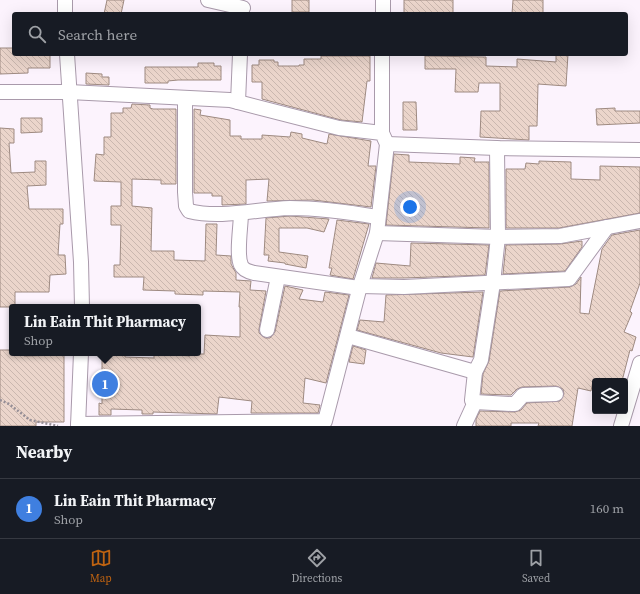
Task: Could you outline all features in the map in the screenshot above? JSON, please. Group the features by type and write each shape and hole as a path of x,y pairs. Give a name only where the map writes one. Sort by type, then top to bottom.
{"street":[{"path":"65,0 65,12"},
{"path":"208,0 246,12"},
{"path":"383,0 383,12"},
{"path":"67,56 81,262 82,304"},
{"path":"238,102 240,56"},
{"path":"81,356 78,425 325,424 359,287 377,233 385,138 382,56"},
{"path":"0,92 69,92 238,102 338,128 385,138 497,148 640,150"},
{"path":"185,98 186,206 189,211 197,213 241,213 289,208 328,208 378,217"},
{"path":"475,402 472,400 472,396 475,372 481,360 493,283 498,237 497,148"},
{"path":"241,213 241,264 244,269 254,274 359,287 404,287 419,285 569,279 607,227"},
{"path":"377,233 498,237 560,236 640,221"},
{"path":"267,330 278,277"},
{"path":"348,336 475,372"},
{"path":"621,426 640,363"},
{"path":"475,402 515,404 523,395 556,394"},
{"path":"464,426 475,402"}],"path":[{"path":"0,400 9,404 30,420 58,426"}],"building":[{"path":"107,0 124,0 121,12 104,12"},
{"path":"292,0 309,0 309,12 292,12"},
{"path":"404,0 453,0 453,12 404,12"},
{"path":"513,0 543,0 543,12 512,12"},
{"path":"0,48 12,48 12,56 50,56 50,68 28,68 28,73 0,74"},
{"path":"321,56 370,56 370,81 367,81 362,122 341,120 262,99 262,82 252,82 252,65 259,65 259,60 274,60 274,62 278,62 278,66 299,66 304,65 304,59 321,59"},
{"path":"425,56 486,57 486,66 517,67 517,59 556,62 556,56 568,56 566,86 538,84 537,126 529,126 529,140 480,137 481,111 500,111 500,83 479,83 478,92 455,92 456,69 425,69"},
{"path":"198,63 214,63 214,66 221,66 221,80 178,80 168,81 168,83 145,83 145,67 198,67"},
{"path":"86,73 102,74 102,77 109,77 109,85 86,84"},
{"path":"403,102 416,102 417,130 403,130"},
{"path":"132,104 150,105 150,108 153,109 176,109 176,184 161,184 161,180 132,179 132,206 152,208 151,251 174,251 174,260 205,261 206,224 217,224 216,255 231,256 231,264 236,273 236,280 251,281 250,290 266,291 259,329 259,333 265,338 270,338 275,332 285,286 303,290 299,299 323,302 325,292 349,295 326,383 305,378 303,403 320,405 318,413 251,413 252,401 219,397 217,414 153,412 153,414 142,414 142,410 111,409 111,415 99,415 99,403 102,404 102,356 154,358 154,356 201,356 201,354 204,354 205,335 240,337 240,292 203,291 203,295 175,294 175,291 143,290 144,277 114,277 114,265 120,265 121,225 111,225 111,206 121,206 121,182 94,181 96,154 104,155 104,137 111,137 111,113 123,113 123,108 131,108"},
{"path":"615,108 615,111 640,111 640,123 597,125 596,109"},
{"path":"194,109 201,110 200,115 230,120 230,136 241,136 241,139 262,139 262,135 290,137 291,132 302,134 302,138 327,144 329,134 371,141 368,166 376,166 371,207 313,200 267,201 269,179 246,180 246,204 222,205 222,196 212,196 212,193 194,193"},
{"path":"21,118 42,118 42,132 21,133"},
{"path":"0,128 14,129 14,143 9,143 11,173 35,172 35,161 46,161 46,185 27,186 29,209 63,209 63,224 60,224 58,255 65,255 66,274 50,275 49,292 15,292 15,304 9,304 9,307 0,307"},
{"path":"394,154 409,155 409,162 460,164 460,157 475,158 474,162 489,162 489,228 386,225"},
{"path":"539,161 571,162 571,179 600,180 600,166 640,167 640,213 559,228 506,228 506,169 525,169 526,163 539,164"},
{"path":"290,216 329,219 324,232 307,228 279,228 279,252 308,256 306,268 268,261 269,255 264,255 266,218"},
{"path":"337,220 369,224 353,279 330,275 332,268 329,268"},
{"path":"640,230 640,283 630,311 632,313 624,332 636,337 632,351 630,350 623,378 592,378 591,391 578,388 572,426 538,426 539,423 511,423 511,426 476,426 476,419 480,411 515,412 521,410 527,403 560,401 564,394 563,389 556,386 522,387 517,389 511,395 481,394 483,374 489,361 500,291 570,287 576,284 581,277 580,313 589,314 602,249 612,235"},
{"path":"582,241 582,247 565,271 503,274 506,245 560,244"},
{"path":"411,243 489,245 485,275 372,278 376,263 410,266"},
{"path":"483,292 473,357 441,353 357,330 360,320 384,322 386,295"},
{"path":"353,346 366,350 364,364 349,362"},
{"path":"0,350 9,350 9,356 64,356 64,422 36,422 36,426 0,426"}],"place":[{"name":"Lin Eain Thit Pharmacy","path":"105,384"}]}
